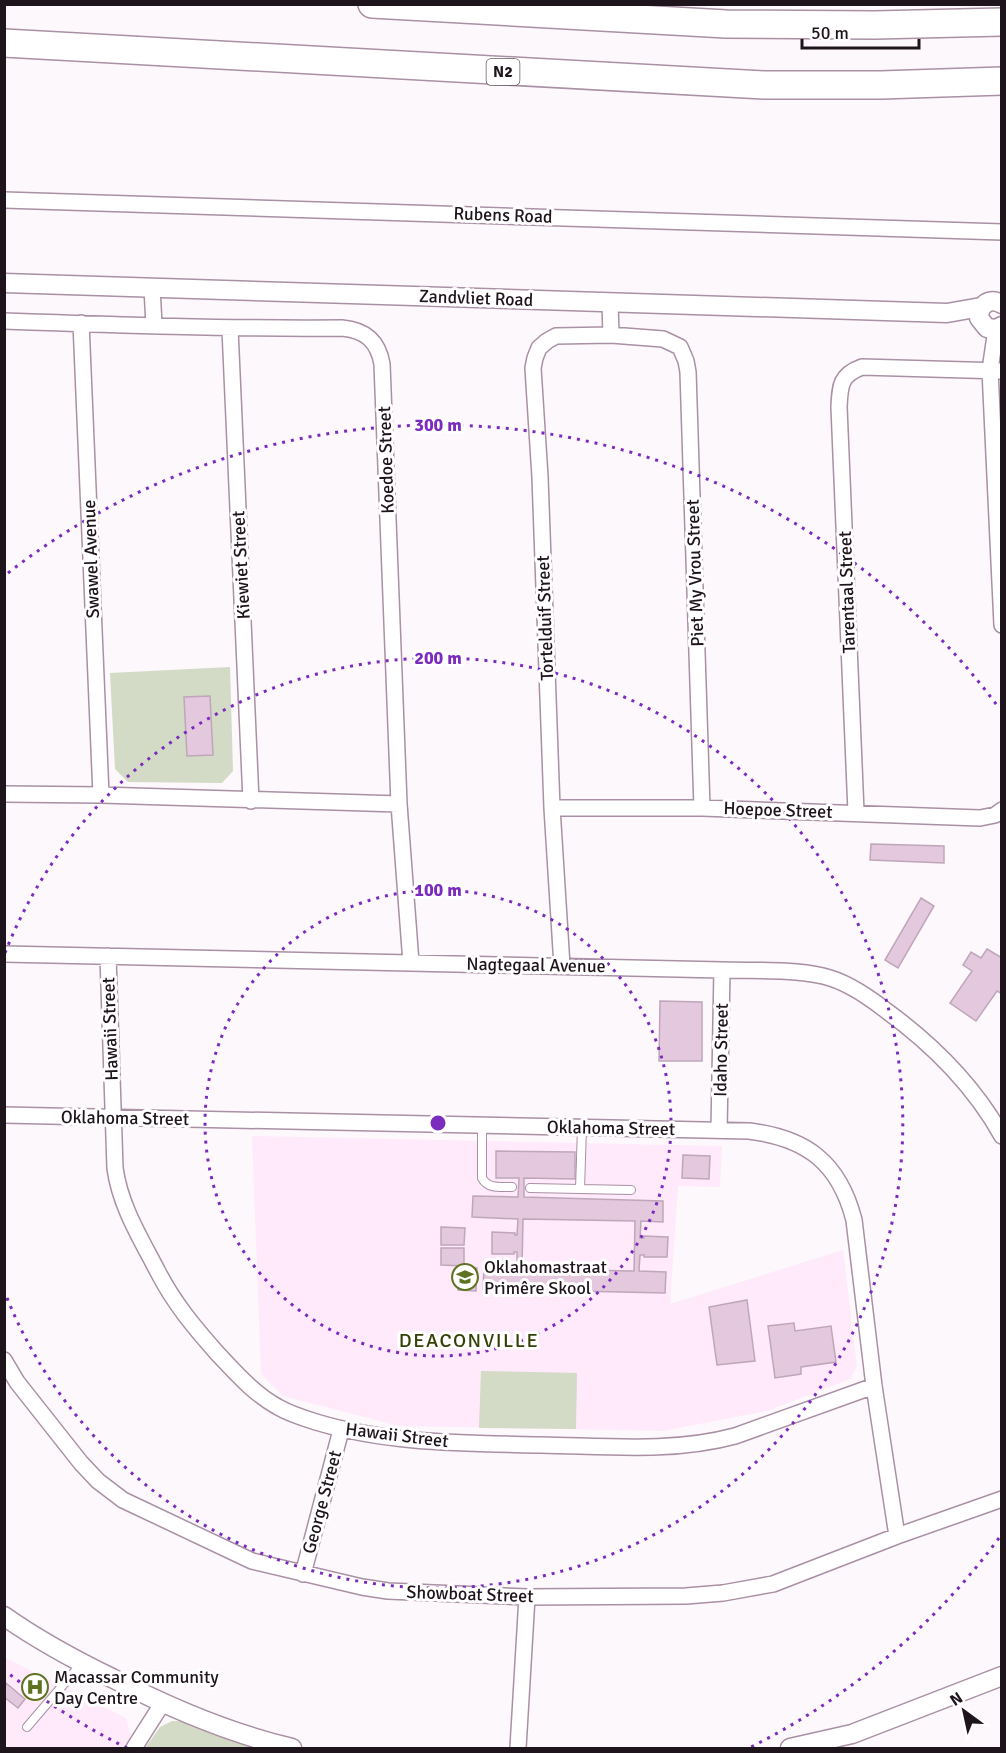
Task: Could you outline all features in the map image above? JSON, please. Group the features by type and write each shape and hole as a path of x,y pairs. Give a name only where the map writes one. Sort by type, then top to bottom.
{"highway":[{"path":"372,4 726,24 875,25 1002,22"},
{"name":"N2","path":"4,43 764,85 881,85 1002,81"}],"street":[{"name":"Rubens Road","path":"4,200 1002,232"},
{"name":"Zandvliet Road","path":"4,284 947,313 989,322 991,301 1002,304"},
{"path":"152,288 154,325"},
{"path":"610,303 611,335"},
{"name":"Koedoe Street","path":"4,321 230,329 353,329 374,341 381,356 399,804 411,963"},
{"path":"989,322 994,365 1002,625"},
{"name":"Swawel Avenue","path":"81,323 100,795"},
{"name":"Kiewiet Street","path":"230,329 251,801"},
{"name":"Tortelduif Street","path":"562,966 552,808 540,477 533,368 538,348 556,336 611,335 663,339 672,343"},
{"name":"Piet My Vrou Street","path":"672,343 680,347 688,372 702,808"},
{"name":"Tarentaal Street","path":"856,812 839,407 841,385 848,373 862,367 994,365"},
{"path":"4,794 399,804"},
{"name":"Hoepoe Street","path":"552,808 702,808 980,818 995,815 1002,810"},
{"name":"Nagtegaal Avenue","path":"4,954 723,970 826,976 860,993 893,1015 950,1065 990,1116 1002,1136"},
{"name":"Hawaii Street","path":"108,956 112,1119 119,1191 162,1280 183,1313 226,1362 265,1399 294,1415 341,1430 388,1438 633,1447 715,1442 756,1430 874,1386"},
{"name":"Idaho Street","path":"719,1130 723,970"},
{"name":"Oklahoma Street","path":"4,1115 719,1130 774,1134 789,1139 817,1156 837,1178 845,1191 854,1220 874,1386 897,1536"},
{"name":"Showboat Street","path":"4,1360 17,1382 81,1463 123,1500 252,1561 388,1591 527,1597 686,1596 723,1593 773,1584 897,1536 1002,1499"},
{"name":"George Street","path":"303,1574 341,1430"},
{"path":"518,1749 527,1597"},
{"path":"4,1616 82,1663 162,1704 235,1733 292,1749"},
{"path":"790,1749 852,1734 1002,1676"},
{"path":"134,1749 162,1704"}],"lane":[{"path":"482,1126 482,1178 491,1187 512,1187"},
{"path":"580,1189 582,1128"},
{"path":"530,1188 631,1190"},
{"path":"27,1727 82,1663"}],"shaded area":[{"name":"Oklahomastraat Primêre Skool","path":"252,1136 722,1146 720,1187 678,1186 670,1304 843,1250 857,1366 850,1379 767,1411 663,1431 399,1426 283,1396 261,1374"},
{"name":"Macassar Community Day Centre","path":"4,1657 126,1718 131,1736 122,1748 5,1748"}],"green space":[{"path":"230,667 233,771 222,783 128,782 115,769 110,673"},
{"path":"481,1371 577,1373 576,1429 479,1428"},
{"path":"172,1721 179,1721 262,1748 145,1748 160,1727"}],"building":[{"path":"210,696 213,755 187,756 184,697"},
{"path":"871,844 944,846 944,863 870,860"},
{"path":"921,898 934,906 898,968 885,960"},
{"path":"987,949 1002,958 1002,994 997,991 976,1021 950,1003 972,971 963,965 971,952 981,958"},
{"path":"660,1001 702,1002 702,1061 659,1061"},
{"path":"496,1151 575,1152 575,1179 524,1178 524,1197 663,1201 663,1222 641,1221 640,1238 644,1236 668,1237 667,1257 640,1255 639,1271 666,1272 665,1293 483,1289 484,1268 517,1269 517,1252 492,1254 492,1232 517,1235 518,1219 472,1217 473,1196 518,1197 519,1178 496,1178","holes":["523,1219 635,1221 634,1271 522,1269"]},
{"path":"683,1155 710,1156 709,1179 682,1178"},
{"path":"441,1227 465,1228 464,1245 441,1245"},
{"path":"441,1248 464,1248 464,1266 441,1265"},
{"path":"458,1268 477,1268 476,1291 458,1290"},
{"path":"747,1300 755,1361 717,1365 709,1307"},
{"path":"794,1323 795,1331 831,1326 836,1362 801,1367 801,1374 775,1378 768,1326"},
{"path":"6,1683 25,1699 18,1708 4,1697"}],"place":[{"name":"Oklahomastraat Primêre Skool","path":"465,1277"},
{"name":"Macassar Community Day Centre","path":"35,1687"}],"district":[{"name":"DEACONVILLE","path":"469,1340"}]}
